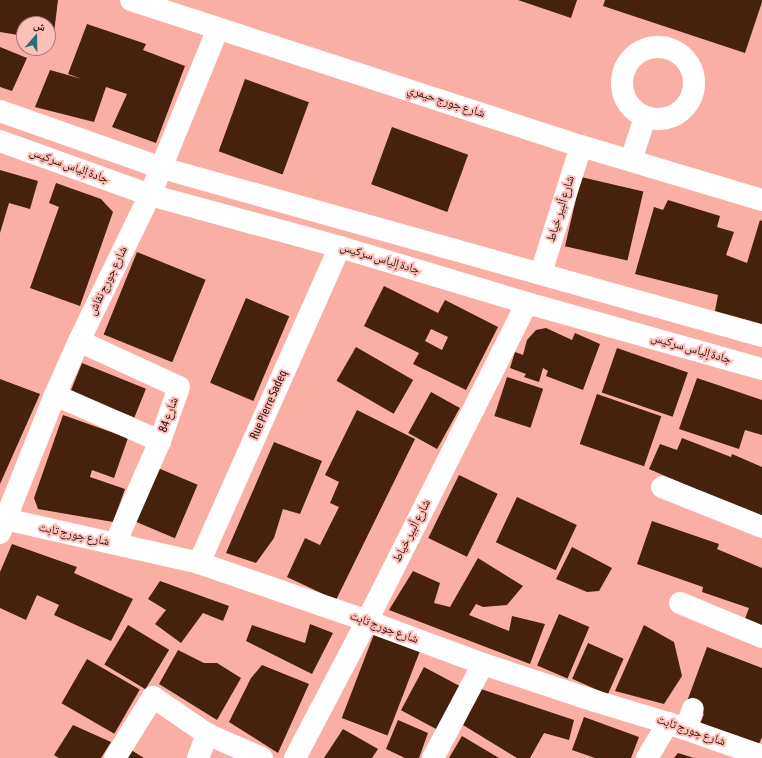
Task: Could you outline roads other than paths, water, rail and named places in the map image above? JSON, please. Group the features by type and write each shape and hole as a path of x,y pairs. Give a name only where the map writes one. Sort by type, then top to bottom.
{"street":[{"name":"شارع جورج حيمري","path":"131,0 581,146 762,200"},
{"name":"شارع جورج نقاش","path":"2,524 55,395 162,168 218,28"},
{"path":"0,111 162,168 762,336"},
{"path":"631,160 644,118"},
{"name":"جادة إلياس سركيس","path":"0,140 150,195 340,246 527,303 762,369"},
{"name":"شارع ألبير خياط","path":"541,273 581,146"},
{"name":"Rue Pierre Sadeq","path":"199,563 340,246"},
{"name":"شارع ألبير خياط","path":"295,758 367,621 527,303"},
{"name":"شارع 84","path":"79,342 179,387 160,441 115,544"},
{"path":"55,395 160,441"},
{"path":"662,487 762,527"},
{"name":"شارع جورج تابت","path":"2,524 115,544 199,563 367,621 484,664 595,701 682,720 762,756"},
{"path":"680,603 762,637"},
{"path":"433,758 484,664"},
{"path":"115,758 153,698 207,734 262,758"},
{"path":"647,758 682,720"},
{"path":"198,758 207,734"}]}
